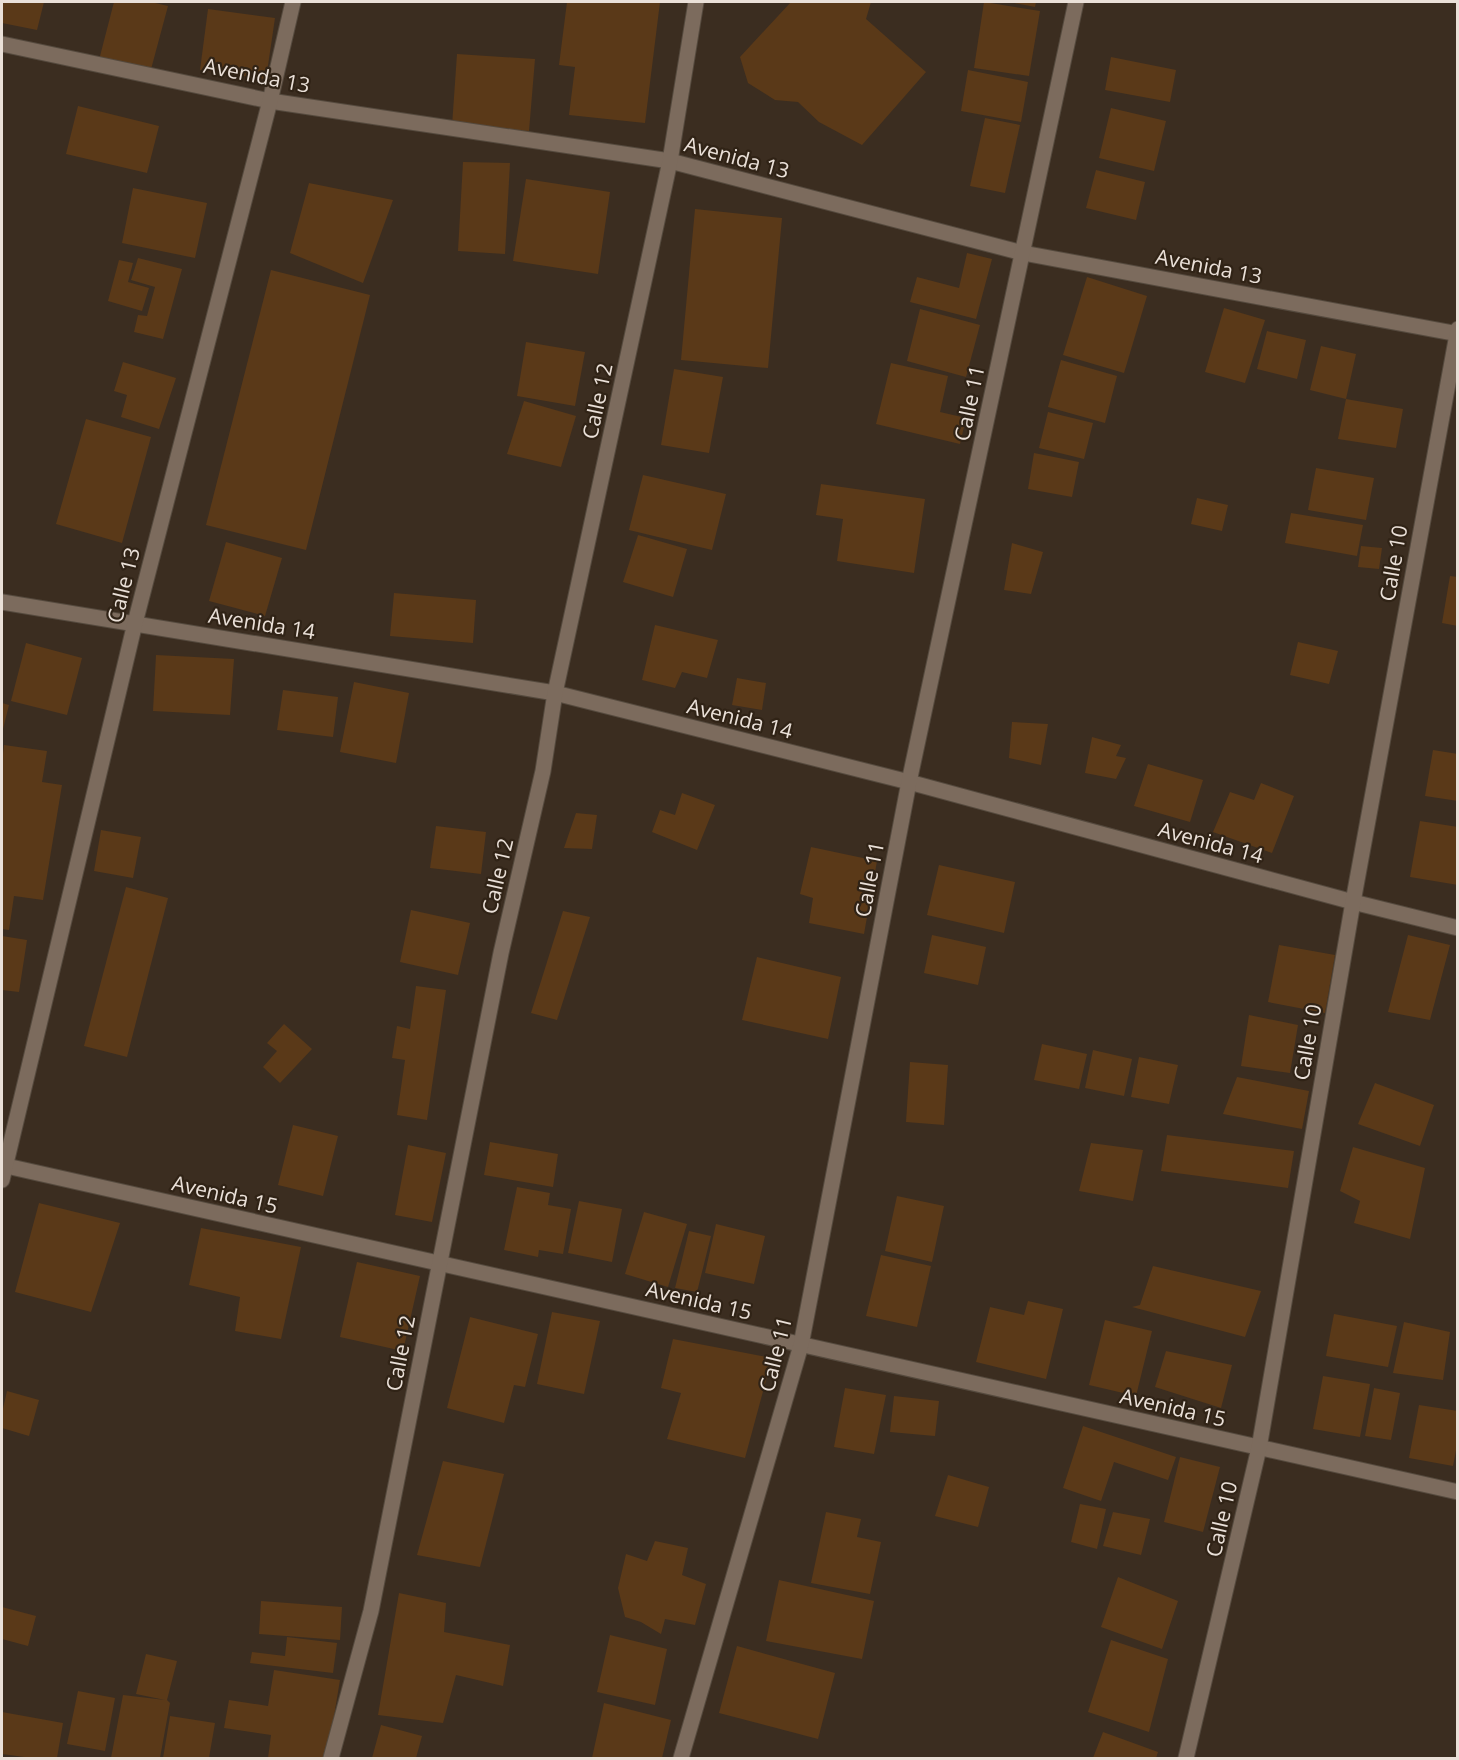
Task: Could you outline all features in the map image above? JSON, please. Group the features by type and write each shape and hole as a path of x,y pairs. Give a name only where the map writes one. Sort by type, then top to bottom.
{"street":[{"name":"Calle 13","path":"3,1170 135,623 270,101 293,2"},
{"name":"Calle 12","path":"331,1758 371,1611 501,953 543,771 555,693 670,161 696,2"},
{"name":"Calle 11","path":"681,1758 801,1345 909,782 1076,2"},
{"name":"Avenida 13","path":"2,44 270,101 670,161 1023,253 1457,332"},
{"name":"Calle 10","path":"1186,1758 1259,1448 1353,902 1457,332"},
{"name":"Avenida 14","path":"2,602 555,693 909,782 1353,902 1458,928"},
{"name":"Avenida 15","path":"3,1170 439,1264 1458,1492"}],"building":[{"path":"2,2 44,2 37,30 2,23"},
{"path":"114,2 151,2 168,6 150,73 99,60"},
{"path":"567,2 660,2 645,123 569,115 575,67 559,65"},
{"path":"791,2 871,2 866,19 926,72 862,145 819,122 798,102 775,100 748,83 740,57"},
{"path":"984,2 1040,11 1029,76 974,68"},
{"path":"1009,2 1036,2 1035,7"},
{"path":"208,9 275,18 266,79 200,70"},
{"path":"457,54 535,59 529,131 452,126"},
{"path":"1111,57 1176,70 1170,102 1105,90"},
{"path":"968,70 1028,82 1021,122 961,111"},
{"path":"78,106 159,126 147,173 66,154"},
{"path":"1111,108 1166,121 1154,171 1099,158"},
{"path":"985,118 1020,125 1005,193 970,186"},
{"path":"463,162 510,163 505,254 458,251"},
{"path":"1096,170 1145,182 1136,220 1086,208"},
{"path":"526,179 610,192 598,274 513,261"},
{"path":"309,183 393,200 363,283 290,253"},
{"path":"133,188 207,203 195,258 122,243"},
{"path":"695,209 782,218 768,368 681,360"},
{"path":"967,253 992,259 976,319 910,302 917,277 959,288"},
{"path":"138,258 182,269 163,339 134,332 138,315 147,316 155,287 131,280"},
{"path":"119,260 133,263 128,282 149,288 142,311 108,301"},
{"path":"271,270 370,295 306,550 206,525"},
{"path":"1087,277 1147,296 1124,373 1063,355"},
{"path":"1224,308 1265,320 1245,383 1205,372"},
{"path":"920,309 980,325 966,377 907,361"},
{"path":"1267,331 1306,340 1297,379 1257,369"},
{"path":"526,342 585,352 575,406 517,396"},
{"path":"1321,346 1356,354 1346,399 1310,390"},
{"path":"1061,360 1117,376 1105,423 1048,407"},
{"path":"123,362 176,378 159,429 121,417 127,395 114,391"},
{"path":"891,363 948,376 940,412 966,418 960,444 876,424"},
{"path":"674,369 723,377 709,453 661,445"},
{"path":"1346,399 1403,409 1396,448 1338,439"},
{"path":"524,401 576,416 561,467 507,454"},
{"path":"1048,412 1093,423 1084,459 1039,448"},
{"path":"86,419 151,437 122,543 56,524"},
{"path":"1034,453 1079,462 1072,497 1028,489"},
{"path":"1316,468 1374,478 1366,520 1308,510"},
{"path":"643,475 726,494 712,550 629,530"},
{"path":"821,484 925,499 914,573 837,561 843,519 816,515"},
{"path":"1197,498 1228,505 1222,531 1191,524"},
{"path":"1291,513 1363,525 1357,556 1285,543"},
{"path":"638,535 687,549 673,597 623,582"},
{"path":"226,542 282,558 265,616 209,601"},
{"path":"1012,543 1043,552 1031,594 1004,590"},
{"path":"1361,546 1382,548 1379,569 1358,567"},
{"path":"1450,576 1458,577 1458,626 1442,623"},
{"path":"394,593 476,600 473,643 390,636"},
{"path":"655,625 718,640 707,678 682,672 675,688 642,680"},
{"path":"1298,642 1338,651 1329,684 1290,675"},
{"path":"26,643 82,658 67,715 11,701"},
{"path":"156,655 234,659 230,715 153,711"},
{"path":"737,678 766,683 762,710 732,705"},
{"path":"354,682 409,693 396,763 340,752"},
{"path":"283,690 338,697 333,737 277,730"},
{"path":"2,703 9,705 2,733"},
{"path":"1012,722 1048,724 1041,765 1009,758"},
{"path":"1092,737 1121,745 1116,756 1126,758 1116,779 1085,773"},
{"path":"4,745 47,751 42,782 62,785 43,900 14,896 9,930 2,929 2,762"},
{"path":"1433,750 1458,754 1458,801 1425,796"},
{"path":"1148,764 1203,780 1190,822 1134,806"},
{"path":"1261,783 1294,796 1272,853 1213,832 1230,792 1254,800"},
{"path":"682,793 715,805 697,850 652,832 660,810 675,815"},
{"path":"576,813 597,815 592,849 564,848"},
{"path":"1420,821 1458,827 1458,885 1410,877"},
{"path":"436,826 486,832 481,874 430,868"},
{"path":"101,830 141,837 133,878 94,871"},
{"path":"811,847 877,861 864,934 809,923 813,898 800,894"},
{"path":"939,865 1015,882 1004,933 927,915"},
{"path":"126,887 168,898 127,1057 84,1046"},
{"path":"411,910 470,923 458,975 400,962"},
{"path":"563,911 590,917 557,1020 531,1013"},
{"path":"932,935 986,947 978,985 924,973"},
{"path":"1408,935 1450,945 1430,1020 1388,1012"},
{"path":"2,936 27,940 19,992 2,990"},
{"path":"1279,945 1335,955 1325,1013 1268,1002"},
{"path":"757,957 841,977 828,1039 742,1020"},
{"path":"416,986 446,990 427,1120 397,1115 405,1060 392,1058 397,1026 410,1029"},
{"path":"1249,1015 1298,1025 1290,1073 1241,1066"},
{"path":"284,1024 312,1049 280,1083 263,1067 277,1051 267,1043"},
{"path":"1042,1044 1087,1054 1079,1089 1034,1080"},
{"path":"1093,1050 1132,1059 1124,1096 1085,1088"},
{"path":"1139,1057 1178,1065 1169,1104 1131,1097"},
{"path":"910,1062 948,1065 944,1125 906,1122"},
{"path":"1237,1077 1309,1091 1302,1129 1223,1114"},
{"path":"1375,1083 1434,1105 1420,1146 1358,1124"},
{"path":"293,1125 338,1136 323,1196 278,1185"},
{"path":"1167,1135 1294,1151 1288,1188 1161,1171"},
{"path":"490,1142 558,1154 553,1187 484,1175"},
{"path":"1091,1143 1143,1150 1133,1201 1079,1191"},
{"path":"408,1145 446,1153 432,1222 395,1215"},
{"path":"1353,1147 1425,1168 1410,1239 1354,1223 1360,1201 1340,1191"},
{"path":"517,1187 550,1193 548,1205 571,1209 563,1254 539,1250 538,1257 504,1250"},
{"path":"897,1196 944,1206 932,1262 885,1251"},
{"path":"579,1201 622,1209 612,1262 568,1253"},
{"path":"39,1203 120,1223 91,1312 15,1292"},
{"path":"644,1212 687,1224 668,1287 625,1274"},
{"path":"716,1224 765,1236 754,1284 705,1273"},
{"path":"201,1228 301,1247 281,1339 235,1331 240,1297 189,1285"},
{"path":"689,1231 711,1236 697,1292 675,1288"},
{"path":"881,1255 931,1266 917,1327 866,1316"},
{"path":"357,1262 420,1276 403,1351 340,1337"},
{"path":"1153,1266 1261,1291 1245,1337 1132,1307 1140,1305"},
{"path":"1028,1301 1063,1309 1046,1379 976,1362 990,1307 1024,1315"},
{"path":"552,1312 600,1321 584,1394 537,1384"},
{"path":"1334,1314 1397,1326 1388,1367 1326,1356"},
{"path":"470,1317 538,1334 525,1387 514,1385 504,1423 447,1408"},
{"path":"1105,1320 1152,1331 1136,1396 1089,1385"},
{"path":"1404,1322 1450,1332 1443,1380 1393,1373"},
{"path":"673,1339 772,1358 745,1458 667,1439 681,1393 661,1388"},
{"path":"1166,1351 1232,1365 1221,1408 1155,1387"},
{"path":"1323,1376 1370,1384 1360,1437 1313,1429"},
{"path":"845,1388 886,1395 874,1454 834,1447"},
{"path":"1374,1388 1400,1393 1391,1440 1365,1436"},
{"path":"7,1391 39,1400 29,1436 2,1428 2,1413"},
{"path":"894,1396 939,1401 935,1436 890,1432"},
{"path":"1419,1405 1458,1411 1458,1440 1453,1466 1409,1458"},
{"path":"1083,1426 1176,1457 1168,1480 1114,1462 1101,1501 1063,1488"},
{"path":"1180,1457 1220,1467 1203,1532 1164,1522"},
{"path":"443,1461 504,1474 480,1567 417,1555"},
{"path":"948,1475 989,1487 978,1527 935,1516"},
{"path":"1080,1504 1106,1509 1097,1549 1071,1542"},
{"path":"826,1512 861,1519 857,1537 881,1542 870,1594 811,1583"},
{"path":"1113,1512 1150,1519 1141,1555 1103,1546"},
{"path":"655,1541 688,1548 682,1575 706,1584 695,1625 665,1619 661,1634 641,1622 625,1617 618,1588 626,1554 647,1561"},
{"path":"1118,1577 1178,1601 1162,1649 1101,1627"},
{"path":"779,1580 874,1601 862,1659 766,1641"},
{"path":"399,1593 446,1603 444,1632 510,1645 503,1686 456,1675 443,1723 378,1715"},
{"path":"261,1601 342,1607 340,1640 259,1634"},
{"path":"2,1607 36,1616 28,1646 2,1639"},
{"path":"610,1635 667,1649 655,1705 597,1692"},
{"path":"287,1637 337,1643 333,1673 250,1663 252,1652 285,1656"},
{"path":"1111,1640 1168,1659 1149,1732 1088,1712"},
{"path":"737,1646 835,1673 818,1739 719,1713"},
{"path":"146,1654 177,1661 167,1700 170,1703 160,1758 111,1758 123,1695 165,1700 136,1694"},
{"path":"274,1670 340,1680 327,1758 268,1758 271,1735 224,1728 229,1700 268,1706"},
{"path":"78,1691 115,1698 105,1751 67,1744"},
{"path":"604,1703 671,1720 662,1758 592,1758"},
{"path":"2,1712 63,1723 57,1758 32,1758 2,1754"},
{"path":"170,1716 215,1723 209,1758 163,1758"},
{"path":"381,1725 422,1736 416,1758 372,1758"},
{"path":"1103,1732 1158,1752 1156,1758 1093,1758"}]}
